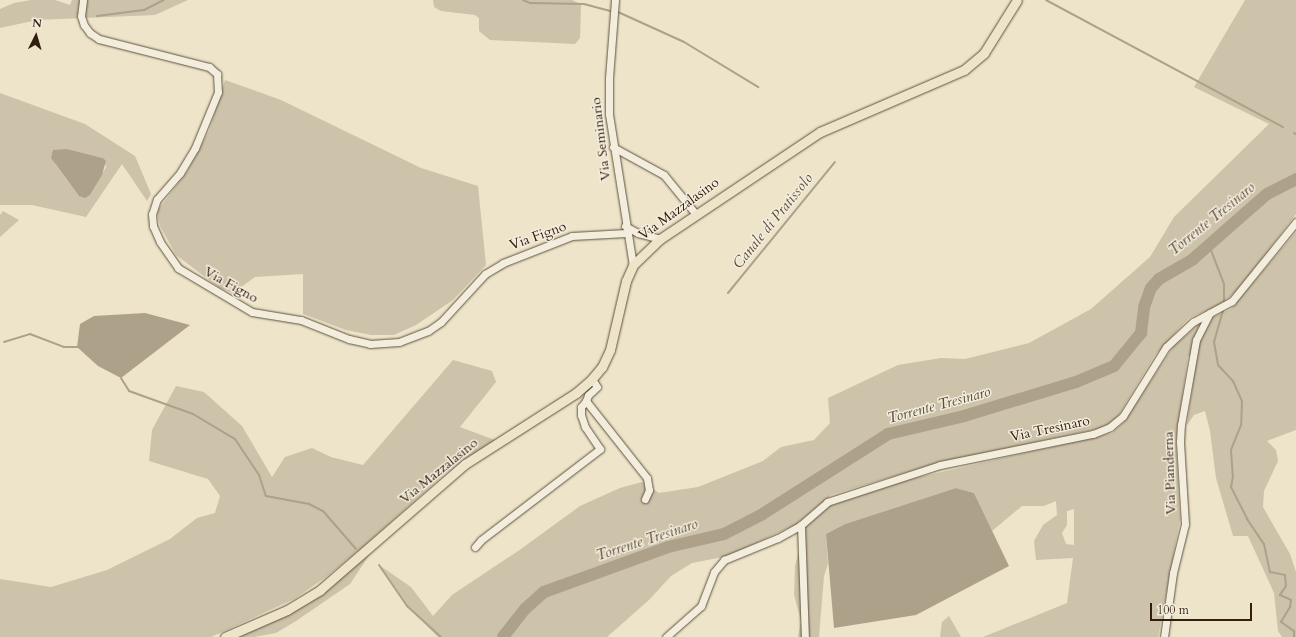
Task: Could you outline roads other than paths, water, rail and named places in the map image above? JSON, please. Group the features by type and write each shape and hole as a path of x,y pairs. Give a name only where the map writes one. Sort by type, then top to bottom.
{"main road":[{"name":"Via Mazzalasino","path":"225,637 287,610 320,590 465,464 576,393 592,379 610,350 626,281 633,265 660,238 695,213 820,132 964,70 984,53 1017,0"}],"street":[{"name":"Via Figno","path":"82,0 81,16 84,25 90,33 99,39 209,66 217,74 218,92 195,148 180,174 157,199 152,214 153,226 160,242 178,268 252,312 301,320 349,339 370,344 399,342 428,331 441,322 485,274 503,263 572,236 626,230"},
{"name":"Via Seminario","path":"615,0 608,102 613,147 633,265"},
{"path":"613,147 664,175 695,213"},
{"name":"Via Tresinaro","path":"666,637 701,606 714,572 724,560 778,538 801,525 827,502 864,488 940,466 1092,434 1110,427 1123,416 1166,347 1185,329 1211,312 1225,306 1296,222"},
{"path":"626,230 660,238"},
{"name":"Via Pianderna","path":"1164,637 1173,573 1185,524 1180,442 1182,425 1196,340 1211,312"},
{"path":"475,547 481,540 600,449 585,427 581,415 581,407 586,401 588,395 597,387 592,379"},
{"path":"586,401 647,478 649,490 645,499"},
{"path":"801,525 805,637"}],"waterway":[{"path":"97,16 144,10 164,0"},
{"path":"523,0 530,3 584,4 610,11"},
{"path":"1046,0 1283,127"},
{"path":"618,12 684,42 758,87"},
{"name":"Canale di Pratissolo","path":"728,293 835,162"},
{"name":"Torrente Tresinaro","path":"503,637 525,609 544,592 668,547 724,534 761,515 888,434 964,416 1076,382 1114,366 1141,333 1144,307 1151,288 1159,279 1193,259 1267,194 1296,179"},
{"path":"1209,245 1224,284 1224,302"},
{"path":"1224,307 1214,342 1218,365 1233,381 1242,401 1241,425 1231,450 1233,476 1231,487 1247,519 1264,544 1270,572 1285,575 1286,586 1280,595 1291,600 1290,607 1281,622 1294,631 1294,637"},
{"path":"4,342 30,334 64,347 77,347"},
{"path":"121,378 129,391 193,414 235,439 259,475 266,496 309,504 323,511 356,549"},
{"path":"379,565 407,606 441,637"}]}
